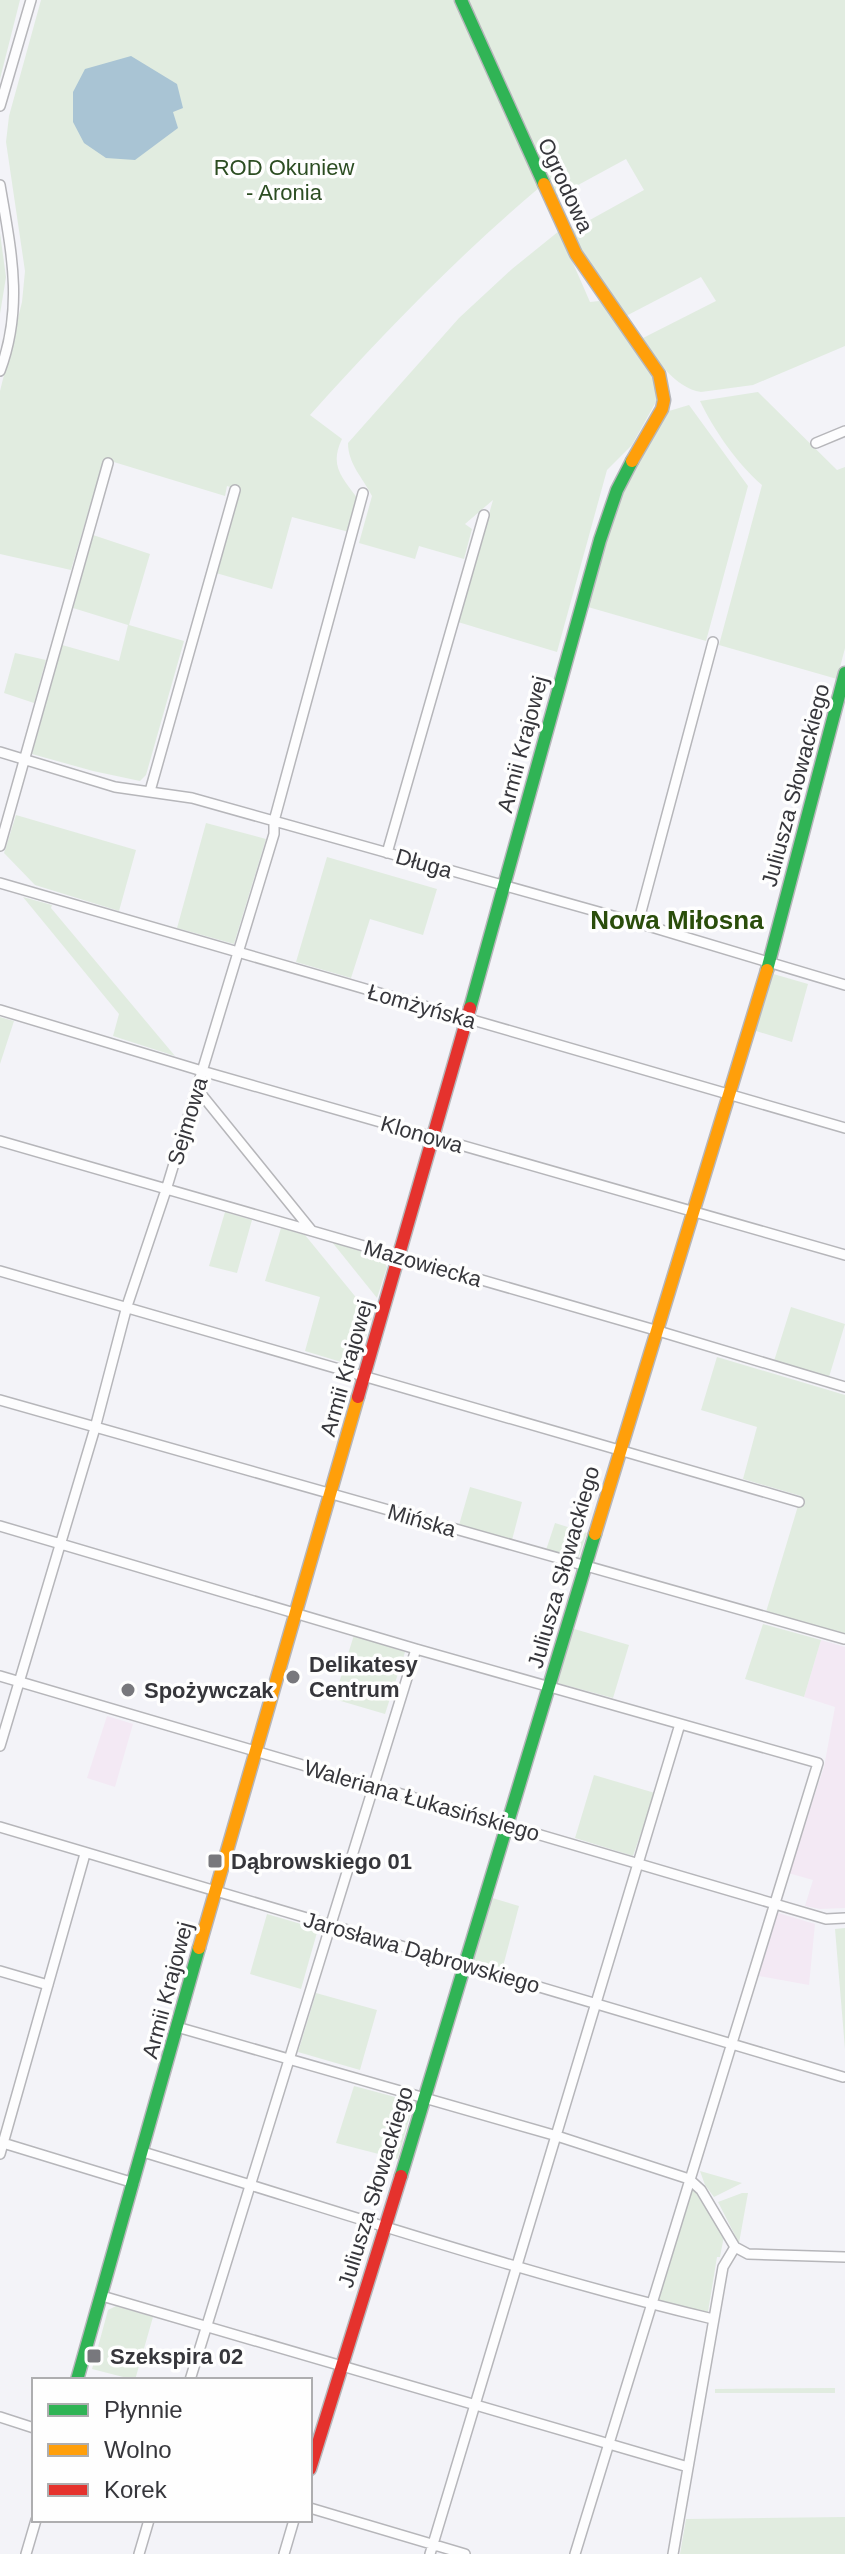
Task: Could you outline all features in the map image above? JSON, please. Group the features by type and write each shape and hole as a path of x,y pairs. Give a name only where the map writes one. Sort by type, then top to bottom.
{"street":[{"path":"0,106 31,0"},
{"name":"Ogrodowa","path":"461,0 576,254 659,374"},
{"path":"0,185 14,272 15,299 12,329 0,371"},
{"name":"Armii Krajowej","path":"78,2378 434,1137 600,540 617,490 643,438 662,409 664,400 659,374"},
{"path":"816,443 845,431"},
{"path":"0,846 108,463"},
{"path":"150,791 235,490"},
{"name":"Sejmowa","path":"0,1746 62,1543 127,1306 166,1190 274,834 274,821 363,493"},
{"path":"387,853 484,515"},
{"path":"638,923 713,642"},
{"name":"Juliusza Słowackiego","path":"312,2462 769,963 845,673"},
{"name":"Długa","path":"0,752 115,787 192,798 638,923 845,985"},
{"name":"Łomżyńska","path":"0,883 845,1128"},
{"name":"Klonowa","path":"0,1010 845,1255"},
{"path":"197,1089 312,1231"},
{"name":"Mazowiecka","path":"0,1141 845,1387"},
{"path":"0,1271 799,1502"},
{"name":"Mińska","path":"0,1400 844,1639"},
{"path":"0,1526 548,1688 818,1763 575,2554"},
{"path":"191,2378 416,1649"},
{"name":"Waleriana Łukasińskiego","path":"0,1676 826,1919 845,1918"},
{"path":"432,2549 680,1724"},
{"name":"Jarosława Dąbrowskiego","path":"0,1827 843,2077"},
{"path":"0,2154 5,2116 48,1985 85,1854"},
{"path":"0,1971 48,1985"},
{"path":"177,2027 557,2136 689,2179 701,2190 735,2247 748,2254 845,2257"},
{"path":"3,2143 134,2183"},
{"path":"143,2152 518,2266 713,2319"},
{"path":"673,2554 723,2267 735,2247"},
{"path":"102,2296 688,2467"},
{"path":"0,2417 32,2427"},
{"path":"312,2509 432,2549 465,2554"},
{"path":"26,2554 35,2522"},
{"path":"139,2554 148,2522"},
{"path":"284,2554 293,2522"}],"shaded area":[{"path":"821,1640 845,1647 845,1908 805,1906 813,1880 788,1873 824,1767 835,1707 804,1697"},
{"path":"107,1716 133,1724 115,1787 87,1778"},
{"path":"775,1912 815,1924 809,1985 759,1976"}],"green space":[{"path":"0,0 20,0 0,79"},
{"name":"ROD Okuniew - Aronia","path":"41,0 454,0 540,187 421,297 310,415 342,439 337,464 342,477 358,499 349,532 292,517 272,589 216,573 238,490 227,486 225,496 104,459 71,570 0,554 0,391 22,302 25,271 6,142 9,116"},
{"path":"464,0 845,0 845,346 753,385 701,392 675,379 643,338 716,301 701,277 626,316 591,270 570,231 644,190 626,159 556,197"},
{"path":"559,231 590,302 599,301 608,309 654,370 657,400 632,445 607,470 557,652 458,622 493,500 465,524 472,529 464,559 419,546 415,559 359,543 372,496 353,464 348,443 459,318"},
{"path":"0,233 6,277 0,314"},
{"path":"758,392 837,470 845,467 845,648 837,679 719,645 762,485 727,446 700,401"},
{"path":"689,405 748,486 706,641 588,607 616,502 660,421 669,411"},
{"path":"93,535 150,554 129,625 184,641 146,775 140,781 32,754 62,645 119,661 128,625 73,608"},
{"path":"15,653 46,660 34,703 4,693"},
{"path":"16,815 136,850 119,911 35,885 4,853"},
{"path":"206,823 266,839 234,944 177,928"},
{"path":"327,857 437,889 423,935 370,919 351,978 296,962"},
{"path":"23,897 52,905 51,908 175,1056 113,1036 119,1014"},
{"path":"770,973 808,984 792,1042 753,1030"},
{"path":"0,1017 14,1021 0,1064"},
{"path":"225,1212 252,1220 237,1273 209,1266"},
{"path":"281,1228 305,1235 372,1317 359,1360 351,1365 305,1351 320,1297 265,1281"},
{"path":"332,1242 382,1258 387,1267 377,1298"},
{"path":"791,1307 845,1324 829,1377 774,1361"},
{"path":"717,1357 845,1395 845,1634 766,1612 801,1496 743,1479 757,1427 701,1410"},
{"path":"470,1487 522,1502 512,1540 459,1525"},
{"path":"555,1523 587,1533 578,1559 546,1550"},
{"path":"763,1624 821,1640 804,1697 745,1679"},
{"path":"571,1628 629,1645 613,1698 554,1682"},
{"path":"354,1635 405,1652 385,1714 334,1699"},
{"path":"594,1775 655,1793 633,1856 575,1838"},
{"path":"489,1897 519,1906 502,1970 471,1960"},
{"path":"267,1914 318,1929 301,1989 250,1974"},
{"path":"845,1928 845,2049 835,1929"},
{"path":"316,1993 377,2010 360,2070 298,2052"},
{"path":"354,2086 414,2102 398,2159 336,2143"},
{"path":"700,2171 742,2183 714,2197"},
{"path":"692,2187 724,2236 720,2257 717,2257 708,2312 658,2301"},
{"path":"748,2193 739,2243 718,2202"},
{"path":"116,2306 153,2317 136,2378 92,2369 108,2310"},
{"path":"835,2388 835,2393 715,2393 715,2389"},
{"path":"845,2517 845,2554 680,2554 686,2519"}],"water":[{"path":"131,56 177,84 183,108 173,112 178,128 135,160 106,158 84,143 73,122 73,92 85,69"}],"traffic: fast":[{"path":"461,0 544,184"},
{"path":"470,1008 600,540 617,490 632,461"},
{"path":"767,970 845,673"},
{"path":"401,2176 595,1534"},
{"path":"78,2378 199,1948"}],"traffic: slow":[{"path":"544,184 576,254 659,374 664,400 662,409 632,461"},
{"path":"595,1534 767,970"},
{"path":"199,1948 358,1397"}],"traffic: jam":[{"path":"358,1397 470,1008"},
{"path":"312,2463 401,2176"}],"place":[{"name":"Delikatesy Centrum","path":"293,1677"},
{"name":"Spożywczak","path":"128,1690"},
{"name":"Dąbrowskiego 01","path":"215,1861"},
{"name":"Szekspira 02","path":"94,2356"}],"district":[{"name":"Nowa Miłosna","path":"677,920"}]}
